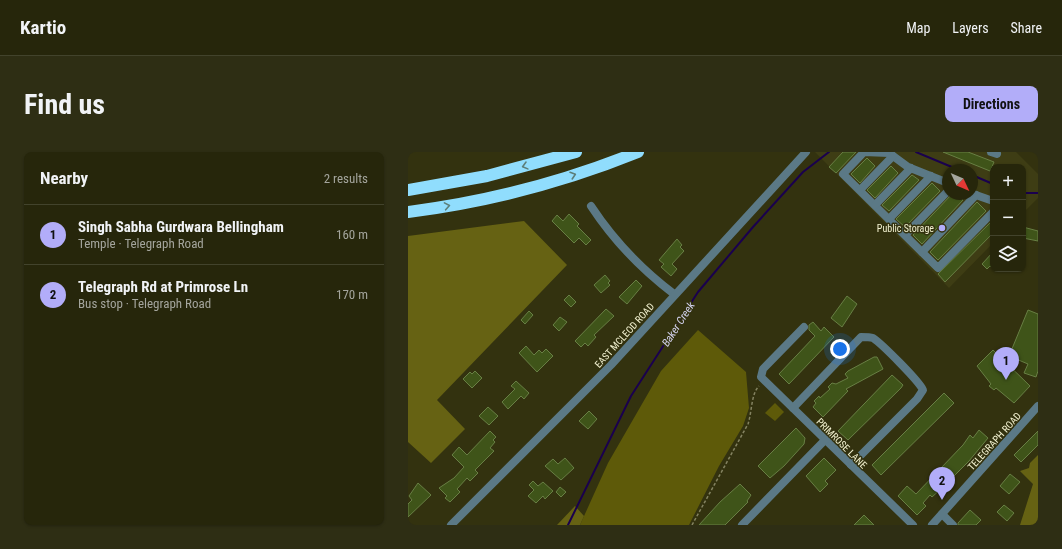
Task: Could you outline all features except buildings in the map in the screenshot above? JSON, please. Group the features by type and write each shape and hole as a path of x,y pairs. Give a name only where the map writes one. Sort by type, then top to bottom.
{"highway":[{"path":"408,190 487,176 576,152"},
{"path":"408,212 468,203 518,191 596,168 638,152"}],"street":[{"name":"EAST MCLEOD ROAD","path":"451,525 611,365 674,294 806,152"},
{"path":"942,181 911,168 891,154 864,152 843,174 938,268 990,215"},
{"path":"860,190 891,154"},
{"path":"875,205 911,168"},
{"path":"889,219 931,176"},
{"path":"978,196 990,201"},
{"path":"905,235 942,197"},
{"path":"922,252 969,200"},
{"path":"591,206 636,263 674,294"},
{"name":"PRIMROSE LANE","path":"804,327 761,372 761,377 913,525"},
{"path":"793,408 861,337 872,338 905,368 920,384 923,390 917,399 851,465"},
{"name":"TELEGRAPH ROAD","path":"932,525 1038,406"},
{"path":"742,525 825,440"},
{"path":"942,514 953,525"}],"path":[{"path":"692,525 748,424 754,392 764,381"}],"shaded area":[{"name":"Public Storage","path":"815,152 1016,152 1038,174 1038,198 1026,210 1026,164 990,164 990,246 949,288"},
{"path":"524,221 567,265 437,400 465,429 431,463 408,442 408,236"},
{"path":"698,330 746,372 749,408 743,426 719,466 689,525 580,525 608,463 661,371"},
{"path":"775,403 784,412 775,421 765,413"},
{"path":"1038,455 1038,525 1020,525 1033,484 1020,471 1029,468 1030,463"},
{"path":"575,506 584,516 580,525 557,525"}],"waterway":[{"name":"Baker Creek","path":"568,525 631,396 698,292 753,227 803,172 829,152"},
{"name":"Baker Creek","path":"916,152 945,164"},
{"name":"Baker Creek","path":"978,178 990,183"},
{"name":"Baker Creek","path":"1026,193 1038,193"}],"place":[{"name":"Public Storage","path":"942,228"},
{"name":"Singh Sabha Gurdwara Bellingham","path":"1006,380"},
{"name":"Telegraph Rd at Primrose Ln","path":"942,500"}]}
